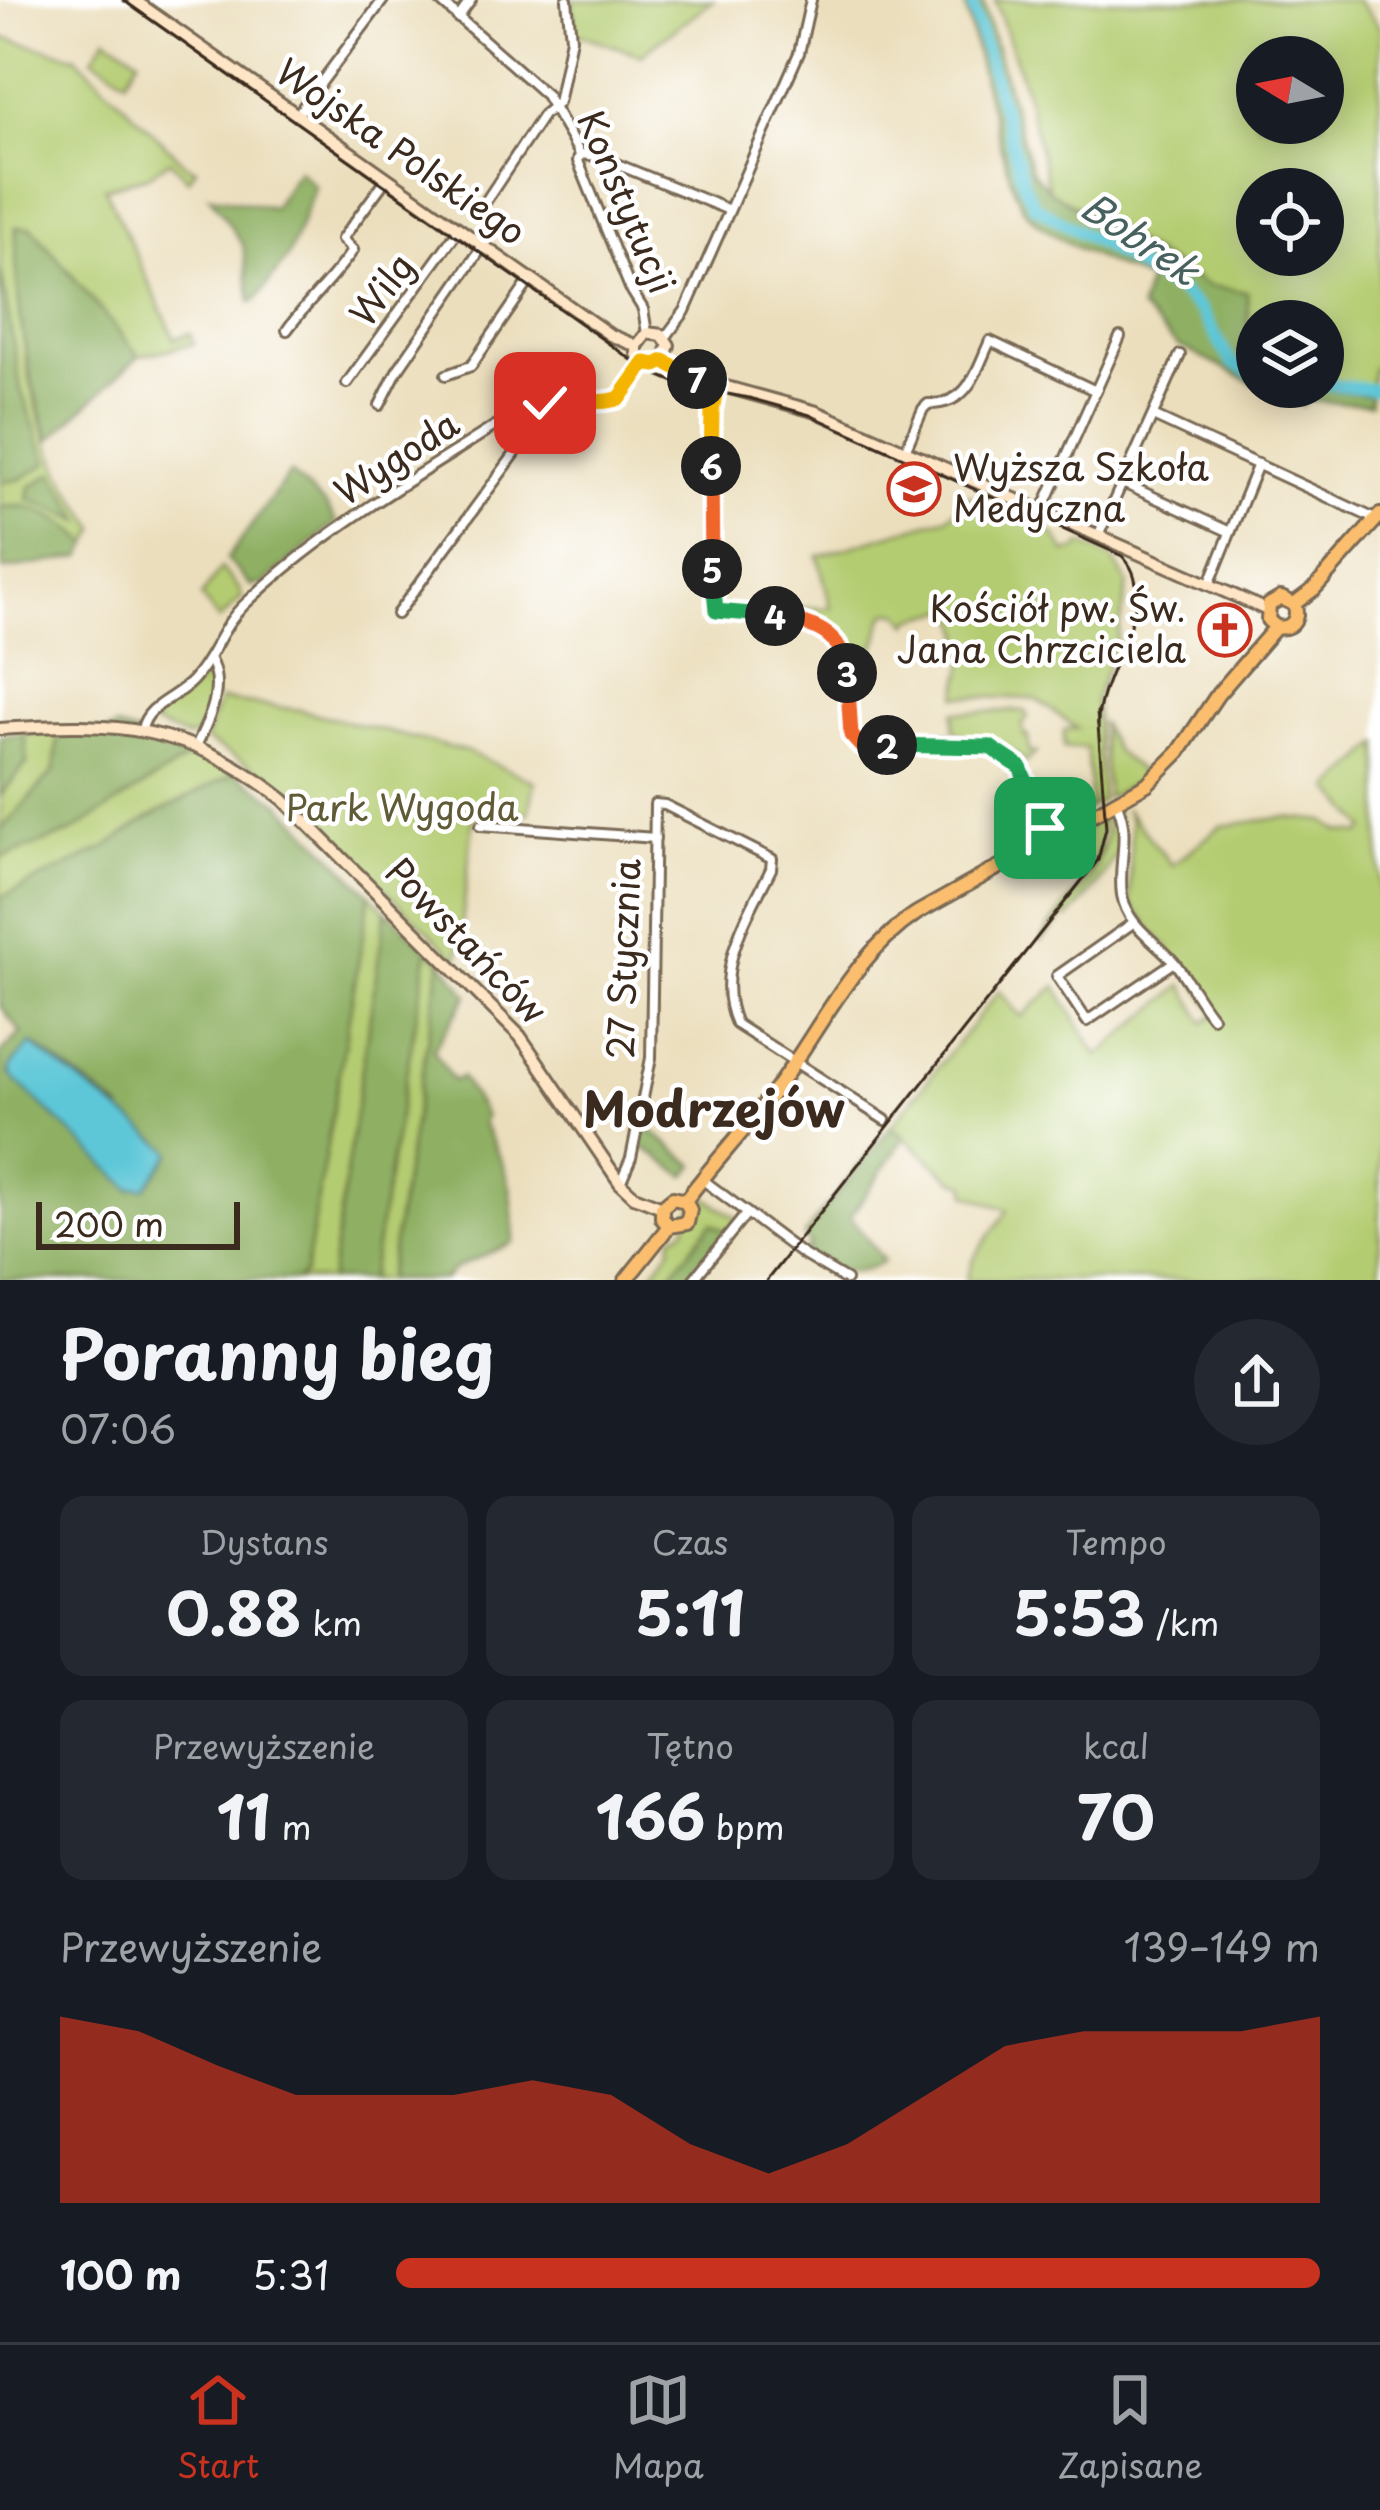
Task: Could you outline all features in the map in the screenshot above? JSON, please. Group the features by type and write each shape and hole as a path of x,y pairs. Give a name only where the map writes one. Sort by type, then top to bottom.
{"main road":[{"name":"Wojska Polskiego","path":"134,0 617,340 637,346"},
{"path":"648,328 665,338 669,351 664,361 645,363 637,354 648,328"},
{"path":"664,361 685,375 808,408 1268,610"},
{"path":"1294,604 1314,590 1378,521"},
{"path":"1281,598 1294,604 1294,622 1286,628 1268,620 1268,610 1281,598"},
{"path":"686,1202 794,1062 838,995 893,931 1147,784 1168,765 1218,694 1276,627"},
{"name":"Powstańców","path":"0,729 85,724 142,729 196,746 243,770 284,800 490,1003 535,1055 620,1184 634,1196 662,1207"},
{"path":"673,1198 686,1202 690,1210 687,1223 679,1228 669,1226 662,1218 662,1207 673,1198"},
{"path":"630,1279 669,1226"}],"street":[{"path":"297,116 383,0"},
{"name":"Konstytucji","path":"439,0 555,106 580,154 578,161 648,328"},
{"path":"458,18 472,0"},
{"path":"482,207 562,90 571,38 567,0"},
{"path":"665,338 685,311 799,53 811,0"},
{"path":"580,154 597,156 729,210"},
{"path":"287,330 314,292 336,275 352,250 342,239 387,178"},
{"name":"Wilg","path":"347,383 459,230"},
{"path":"380,405 397,371 484,246"},
{"path":"446,375 471,366 530,280"},
{"path":"1041,513 1120,337"},
{"path":"904,451 928,404 947,404 963,394 990,341 1096,391"},
{"path":"1097,538 1180,355"},
{"name":"Wygoda","path":"142,729 150,711 187,687 210,660 230,620 310,548 521,409 545,400 617,399 645,363"},
{"path":"717,384 711,432 716,611 776,616 829,633 845,656 851,735 860,745 981,744 1006,755 1027,779 1050,838"},
{"path":"397,614 545,413 545,400"},
{"path":"1153,416 1378,521"},
{"path":"1208,587 1258,464"},
{"path":"1123,483 1228,531"},
{"path":"196,746 215,697 210,660"},
{"path":"1116,802 1124,818 1121,891 1133,922 1174,962 1212,1017"},
{"name":"27 Stycznia","path":"620,1184 632,1158 651,1058 656,804 772,859 730,954 731,1013 736,1024 794,1062"},
{"path":"481,826 655,838"},
{"path":"1133,922 1057,976 1087,1021 1174,962"},
{"path":"794,1062 885,1120"},
{"path":"703,1180 846,1280"},
{"path":"693,1280 747,1213"}],"green space":[{"path":"571,0 713,0 641,55 576,33"},
{"path":"964,0 982,0 1031,171 1049,190 1208,286 1247,292 1247,300 1236,300 1236,374 1177,345 1140,309 1148,281 1068,243 1027,213 1001,146"},
{"path":"995,0 1357,0 1380,27 1380,369 1373,368 1370,395 1344,393 1344,300 1247,300 1247,292 1208,286 1049,190 1025,89"},
{"path":"0,37 75,56 185,164 196,169 188,180 170,161 147,176 105,188 175,339 190,333 194,344 139,356 32,227 16,228 21,324 33,392 53,455 97,529 89,544 48,516 0,507 0,483 47,463 21,390 0,266"},
{"path":"106,37 139,58 126,79 93,58"},
{"path":"298,170 315,186 288,257 251,302 243,245 210,196 273,208"},
{"path":"16,227 31,227 139,356 50,440 23,335"},
{"path":"0,266 21,390 47,463 21,479 0,483"},
{"path":"1344,391 1370,395 1370,404 1344,403"},
{"path":"53,473 82,521 28,499 30,487"},
{"path":"290,473 327,507 336,522 263,584 251,586 227,559"},
{"path":"969,495 1055,535 1066,553 1082,544 1112,558 1128,584 1116,646 1095,699 1102,801 1057,826 1049,819 1054,815 1068,816 1091,806 1087,748 1064,748 1064,730 1077,728 1035,699 957,696 965,662 955,608 912,619 909,624 900,613 888,612 869,654 853,654 836,629 804,614 804,608 831,608 818,556 948,517"},
{"path":"24,506 82,537 89,544 82,557 3,570 0,507"},
{"path":"221,568 242,598 219,620 201,597"},
{"path":"206,675 213,676 211,706 197,735 187,738 154,724 155,714"},
{"name":"Park Wygoda","path":"220,700 300,710 465,751 535,782 529,813 474,812 458,960 265,774 205,740"},
{"path":"1025,711 1024,736 1028,736 1029,752 1036,753 1026,762 996,743 954,730 954,712"},
{"path":"1101,722 1115,751 1146,776 1107,798"},
{"path":"117,728 194,754 70,833 0,858 0,831 54,771 59,731 98,735"},
{"path":"59,731 54,771 0,831 0,796 27,763 25,734"},
{"path":"25,734 27,763 0,796 0,736"},
{"path":"1380,743 1380,1280 966,1280 974,1258 1008,1210 967,1194 967,1184 953,1180 891,1126 999,991 1021,1017 1056,986 1098,1056 1183,985 1204,1022 1216,1014 1192,977 1130,903 1131,823 1125,808 1172,865 1221,826 1286,817 1324,821 1339,831 1361,834 1366,828 1331,789"},
{"path":"194,754 235,773 146,819 105,848 0,898 0,858 70,833"},
{"path":"235,773 280,803 370,894 305,1273 297,1280 0,1280 0,1054 21,1033 0,1005 0,898 105,848 146,819","holes":["35,1045 122,1110 130,1188 8,1072"]},
{"path":"1115,811 1118,841 1108,869 1069,918 1065,916 1040,943 1093,869 1107,835 1108,815"},
{"path":"1103,817 1099,851 1087,872 1063,840"},
{"path":"370,894 386,910 330,1280 297,1280 305,1273"},
{"path":"386,910 428,950 370,1280 330,1280"},
{"path":"428,950 441,960 387,1280 370,1280"},
{"path":"441,960 468,995 433,1050 453,1081 461,1077 485,1116 482,1123 508,1180 514,1242 454,1269 444,1280 387,1280"},
{"path":"645,1126 695,1165 686,1176 641,1146"},
{"path":"891,1126 905,1137 850,1217 884,1261 862,1270 834,1268 805,1251 810,1245 804,1235"},
{"path":"704,1196 738,1219 688,1280 647,1280 671,1249 672,1237 685,1229 696,1198 701,1201"},
{"path":"712,1223 727,1232 688,1280 666,1280"}],"water":[{"path":"31,1044 172,1153 145,1188 130,1188 11,1076 10,1067"}],"waterway":[{"name":"Bobrek","path":"971,0 1024,185 1034,205 1180,292 1201,311 1236,365"},
{"name":"Bobrek","path":"1344,386 1380,390"}],"tram line":[{"path":"123,0 646,370 684,386 810,415 1122,556 1134,573 1137,593 1100,705 1098,725"},
{"path":"767,1280 1098,860 1106,828 1097,712"}],"place":[{"name":"Wyższa Szkoła Medyczna","path":"914,489"},
{"name":"Kościół pw. Św. Jana Chrzciciela","path":"1225,630"}],"district":[{"name":"Modrzejów","path":"714,1110"}],"route":[{"path":"545,403 556,398 617,399 645,363 664,361 685,375 717,384 711,452 716,611 776,616 829,633 845,656 850,730 856,742 870,746 981,744 998,750 1020,767 1045,828"}]}
